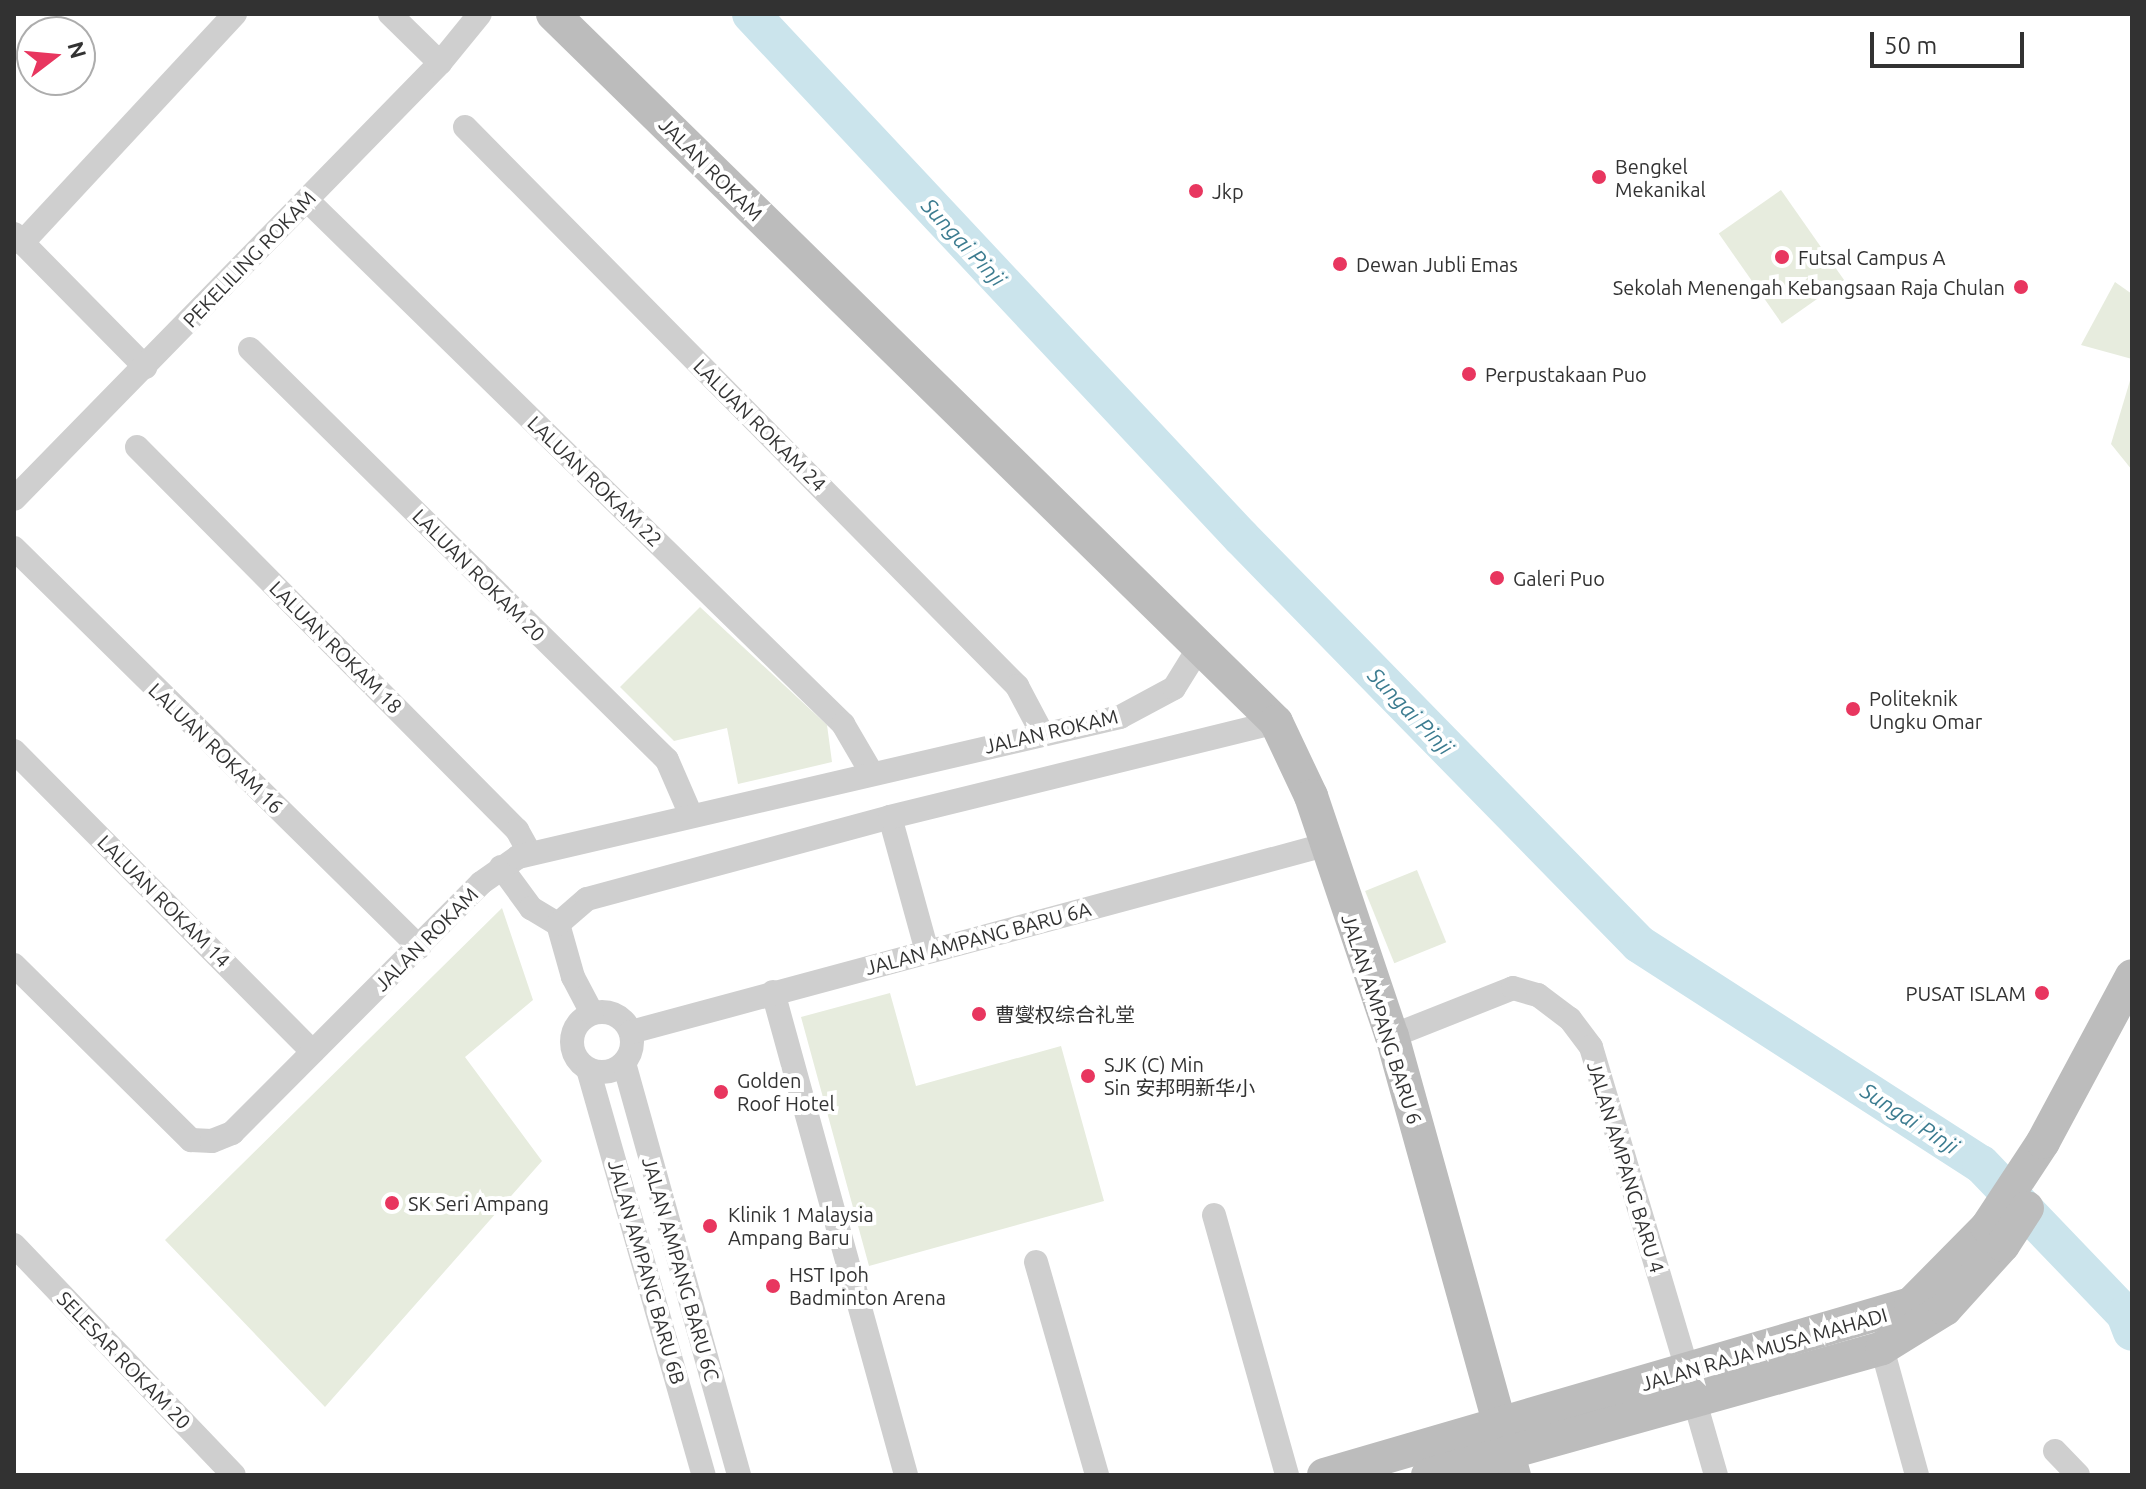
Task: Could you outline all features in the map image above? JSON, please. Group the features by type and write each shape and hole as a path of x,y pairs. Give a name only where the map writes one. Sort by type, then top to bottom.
{"main road":[{"name":"JALAN ROKAM","path":"553,14 1200,646"},
{"name":"JALAN AMPANG BARU 6","path":"1200,646 1276,722 1297,759 1392,1036 1508,1451"},
{"name":"JALAN RAJA MUSA MAHADI","path":"2051,1152 2132,976"},
{"name":"JALAN RAJA MUSA MAHADI","path":"1691,1387 1882,1348 1945,1309 2051,1152 2132,1019"},
{"name":"JALAN RAJA MUSA MAHADI","path":"1428,1475 1508,1451 1691,1387 1911,1304 1995,1236"},
{"name":"JALAN RAJA MUSA MAHADI","path":"1324,1475 1508,1451"}],"street":[{"path":"145,367 18,238 235,14"},
{"path":"390,14 440,63"},
{"name":"PEKELILING ROKAM","path":"14,499 440,63 480,14"},
{"name":"LALUAN ROKAM 24","path":"465,127 1017,686 1042,733"},
{"name":"LALUAN ROKAM 22","path":"307,200 843,724 871,772"},
{"name":"LALUAN ROKAM 20","path":"250,349 667,760 690,813"},
{"name":"LALUAN ROKAM 18","path":"137,447 517,830 529,852"},
{"name":"LALUAN ROKAM 16","path":"14,548 419,947"},
{"name":"JALAN ROKAM","path":"14,965 191,1140 212,1141 232,1133 501,867 529,852 1120,717 1174,688 1200,646"},
{"path":"558,924 587,899 890,817 1276,722"},
{"name":"LALUAN ROKAM 14","path":"14,751 313,1052"},
{"path":"890,817 927,951"},
{"name":"JALAN AMPANG BARU 6A","path":"631,1032 1325,845"},
{"path":"501,867 531,908 558,924 573,977 592,1013"},
{"name":"JALAN AMPANG BARU 4","path":"1392,1036 1513,988 1538,995 1570,1019 1591,1047 1716,1475"},
{"path":"773,992 906,1475"},
{"path":"592,1013 611,1013 631,1032 631,1048 624,1063 607,1071 588,1069 575,1054 573,1035 592,1013"},
{"name":"JALAN AMPANG BARU 6C","path":"624,1063 739,1475"},
{"name":"JALAN AMPANG BARU 6B","path":"588,1069 704,1475"},
{"path":"1214,1215 1287,1475"},
{"name":"SELESAR ROKAM 20","path":"14,1245 234,1475"},
{"path":"1036,1262 1097,1475"},
{"path":"1882,1348 1917,1475"},
{"path":"2055,1451 2078,1475"}],"shaded area":[{"name":"Futsal Campus A","path":"1781,190 1844,280 1782,324 1719,234"},
{"path":"2115,282 2132,294 2132,359 2081,345"},
{"path":"2132,374 2132,470 2111,444"},
{"path":"700,607 827,725 832,762 738,784 727,728 674,741 620,687"},
{"path":"1417,870 1446,942 1394,963 1365,891"},
{"path":"502,908 533,1000 465,1057 542,1161 325,1407 165,1240"},
{"path":"890,993 916,1086 1061,1046 1104,1201 869,1266 801,1017"}],"waterway":[{"name":"Sungai Pinji","path":"751,14 1241,537 1639,944 1981,1164 2125,1314 2132,1332"}],"place":[{"name":"Bengkel Mekanikal","path":"1599,177"},
{"name":"Jkp","path":"1196,191"},
{"name":"Futsal Campus A","path":"1782,257"},
{"name":"Dewan Jubli Emas","path":"1340,264"},
{"name":"Sekolah Menengah Kebangsaan Raja Chulan","path":"2021,287"},
{"name":"Perpustakaan Puo","path":"1469,374"},
{"name":"Galeri Puo","path":"1497,578"},
{"name":"Politeknik Ungku Omar","path":"1853,709"},
{"name":"PUSAT ISLAM","path":"2042,993"},
{"name":"曹燮权综合礼堂","path":"979,1014"},
{"name":"SJK (C) Min Sin 安邦明新华小","path":"1088,1076"},
{"name":"Golden Roof Hotel","path":"721,1092"},
{"name":"SK Seri Ampang","path":"392,1203"},
{"name":"Klinik 1 Malaysia Ampang Baru","path":"710,1226"},
{"name":"HST Ipoh Badminton Arena","path":"773,1286"}]}
